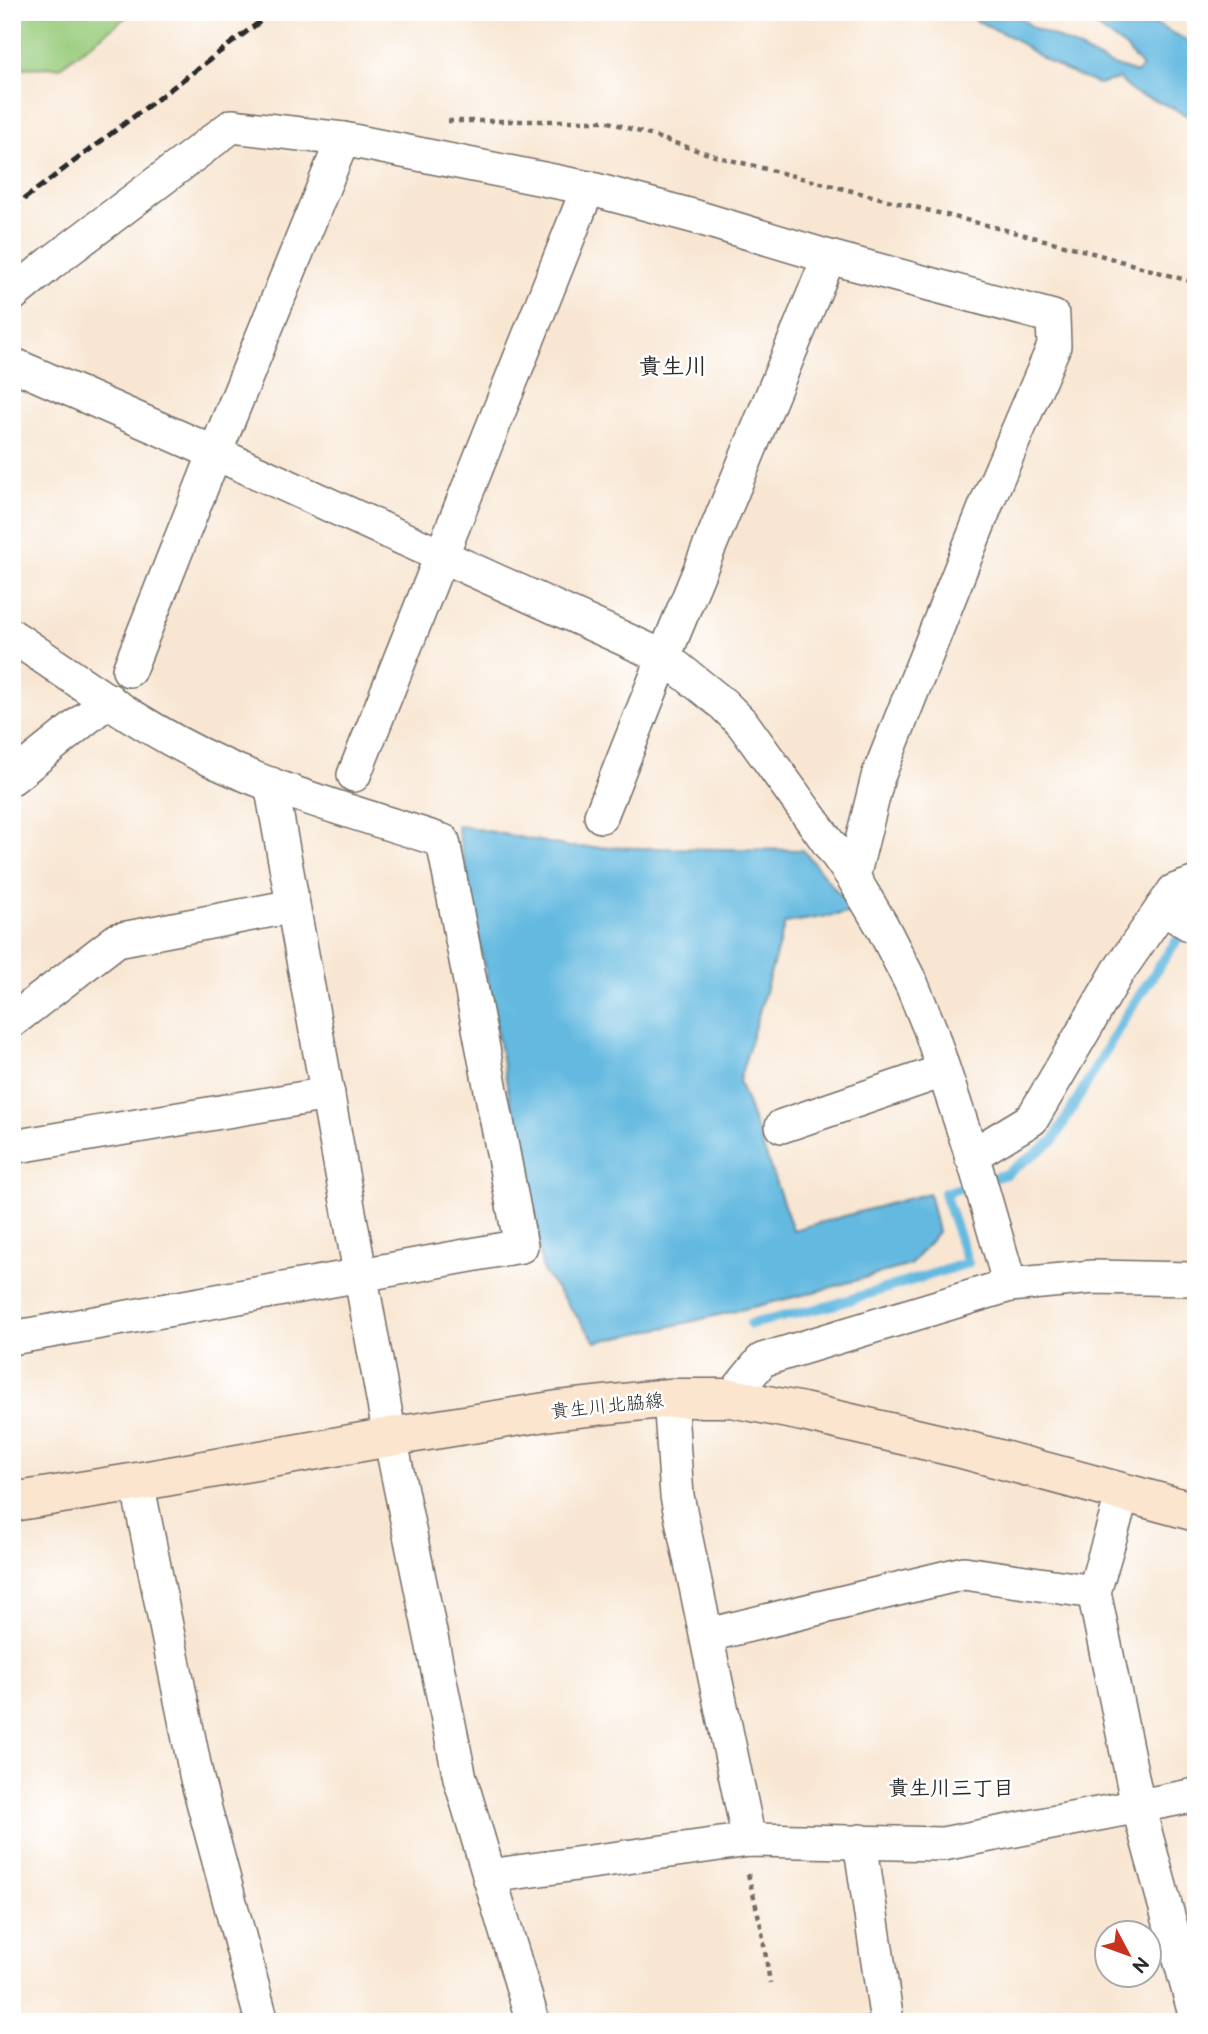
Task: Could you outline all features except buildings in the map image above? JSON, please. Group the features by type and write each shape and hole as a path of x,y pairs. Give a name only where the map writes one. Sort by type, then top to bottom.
{"main road":[{"name":"貴生川北脇線","path":"12,1502 558,1410 670,1398 731,1398 958,1448 1196,1512"}],"street":[{"path":"12,295 232,126 343,139 588,188 1053,317 1054,346 988,500 878,777 853,877"},
{"path":"129,670 343,139"},
{"path":"354,775 588,188"},
{"path":"601,816 829,257"},
{"path":"12,364 664,657 723,704 743,724 853,877 912,985 930,1029 1010,1285"},
{"path":"12,636 137,719 215,762 271,784 443,841 522,1246 12,1338"},
{"path":"12,778 108,700"},
{"path":"271,784 390,1437 460,1778 533,2022"},
{"path":"977,1173 1032,1119 1118,972 1174,891 1196,883"},
{"path":"12,1021 117,940 293,906"},
{"path":"1162,908 1196,928"},
{"path":"782,1126 943,1071"},
{"path":"12,1147 328,1094"},
{"path":"731,1398 762,1360 1010,1285 1093,1277 1195,1282"},
{"path":"670,1398 677,1496 749,1840"},
{"path":"137,1482 197,1779 262,2022"},
{"path":"1123,1493 1094,1592 1138,1806 1196,2018"},
{"path":"708,1635 964,1573 1094,1592"},
{"path":"489,1876 749,1840 943,1844 1196,1794"},
{"path":"860,1841 887,2022"}],"path":[{"path":"439,121 606,121 715,156 1072,247 1196,283"},
{"path":"749,1840 744,1861 761,1926 770,1983"}],"green space":[{"path":"12,12 133,12 60,67 12,68"}],"water":[{"path":"966,12 1012,12 1034,28 1107,63 1137,73 1142,67 1126,48 1081,12 1132,12 1179,36 1196,48 1196,120 1134,93 1119,79 1098,84 1066,71 1013,38 975,20"},
{"path":"457,825 569,847 803,850 854,912 785,923 739,1081 793,1230 929,1193 938,1232 910,1265 811,1293 596,1342 543,1271"}],"waterway":[{"path":"751,1324 829,1306 968,1263 944,1193 1006,1174 1053,1141 1127,1014 1185,928"}],"railway":[{"path":"12,208 273,12"}],"district":[{"name":"貴生川","path":"673,366"},
{"name":"貴生川三丁目","path":"951,1788"}]}
